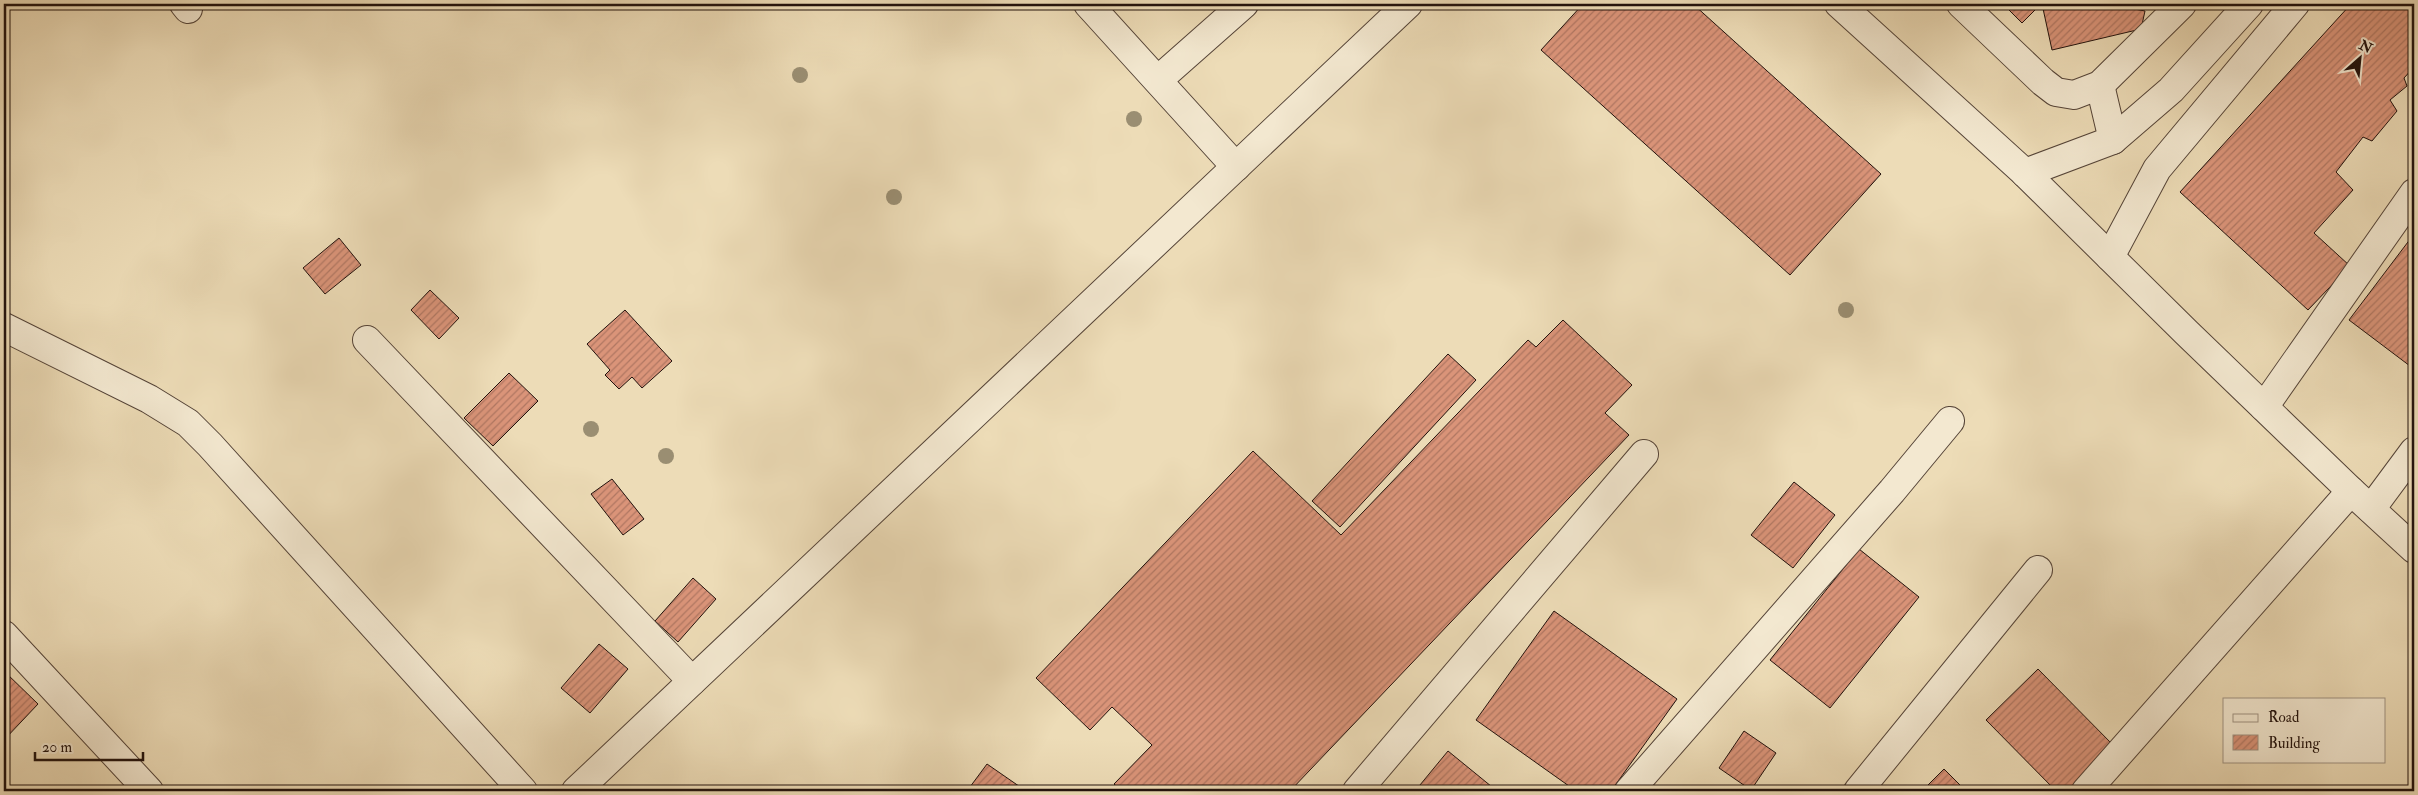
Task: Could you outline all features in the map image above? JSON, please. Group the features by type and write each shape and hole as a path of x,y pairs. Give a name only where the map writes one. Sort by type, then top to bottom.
{"street":[{"path":"1088,4 1236,167"},
{"path":"576,791 1408,4"},
{"path":"1839,4 2026,173 2264,407 2414,549"},
{"path":"1962,4 2043,82 2056,92 2074,95 2100,85 2182,4"},
{"path":"2026,173 2113,140 2171,90 2248,4"},
{"path":"2110,257 2157,169 2295,4"},
{"path":"1158,80 1236,6"},
{"path":"2100,85 2113,140"},
{"path":"2264,407 2414,192"},
{"path":"4,327 150,399 188,423 524,791"},
{"path":"368,340 692,681"},
{"path":"1628,791 1892,491 1950,421"},
{"path":"2086,791 2361,500 2414,451"},
{"path":"1357,791 1644,454"},
{"path":"1858,791 2038,570"},
{"path":"4,635 149,791"}],"building":[{"path":"1583,4 1693,4 1881,174 1790,275 1541,50"},
{"path":"2003,4 2041,4 2022,23"},
{"path":"2042,4 2118,4 2118,6 2145,11 2141,29 2052,50"},
{"path":"2351,4 2407,4 2414,10 2414,67 2404,78 2407,86 2390,100 2397,111 2372,141 2363,137 2336,172 2353,190 2314,233 2350,266 2308,310 2180,192"},
{"path":"2414,234 2414,369 2349,320"},
{"path":"339,238 361,265 325,294 303,268"},
{"path":"430,290 459,318 439,339 411,310"},
{"path":"625,310 672,361 642,388 632,377 619,389 605,375 610,370 587,344"},
{"path":"1563,320 1632,385 1605,413 1629,435 1290,791 1122,791 1114,784 1152,745 1112,707 1090,730 1036,678 1253,451 1341,535 1528,340 1536,347"},
{"path":"1448,354 1476,380 1340,527 1312,501"},
{"path":"509,373 538,401 493,446 464,418"},
{"path":"612,479 644,519 623,535 591,494"},
{"path":"1794,482 1835,515 1793,568 1751,535"},
{"path":"1859,549 1919,597 1830,708 1770,660"},
{"path":"693,578 716,599 678,642 655,621"},
{"path":"1554,611 1677,699 1611,791 1576,791 1476,720"},
{"path":"599,644 628,669 590,713 561,688"},
{"path":"2038,669 2114,746 2067,791 2056,791 1986,720"},
{"path":"4,671 38,704 4,740"},
{"path":"1744,731 1776,753 1751,790 1719,768"},
{"path":"1448,751 1497,791 1415,791"},
{"path":"987,764 1026,791 967,791"},
{"path":"1944,769 1966,791 1922,791"}]}
